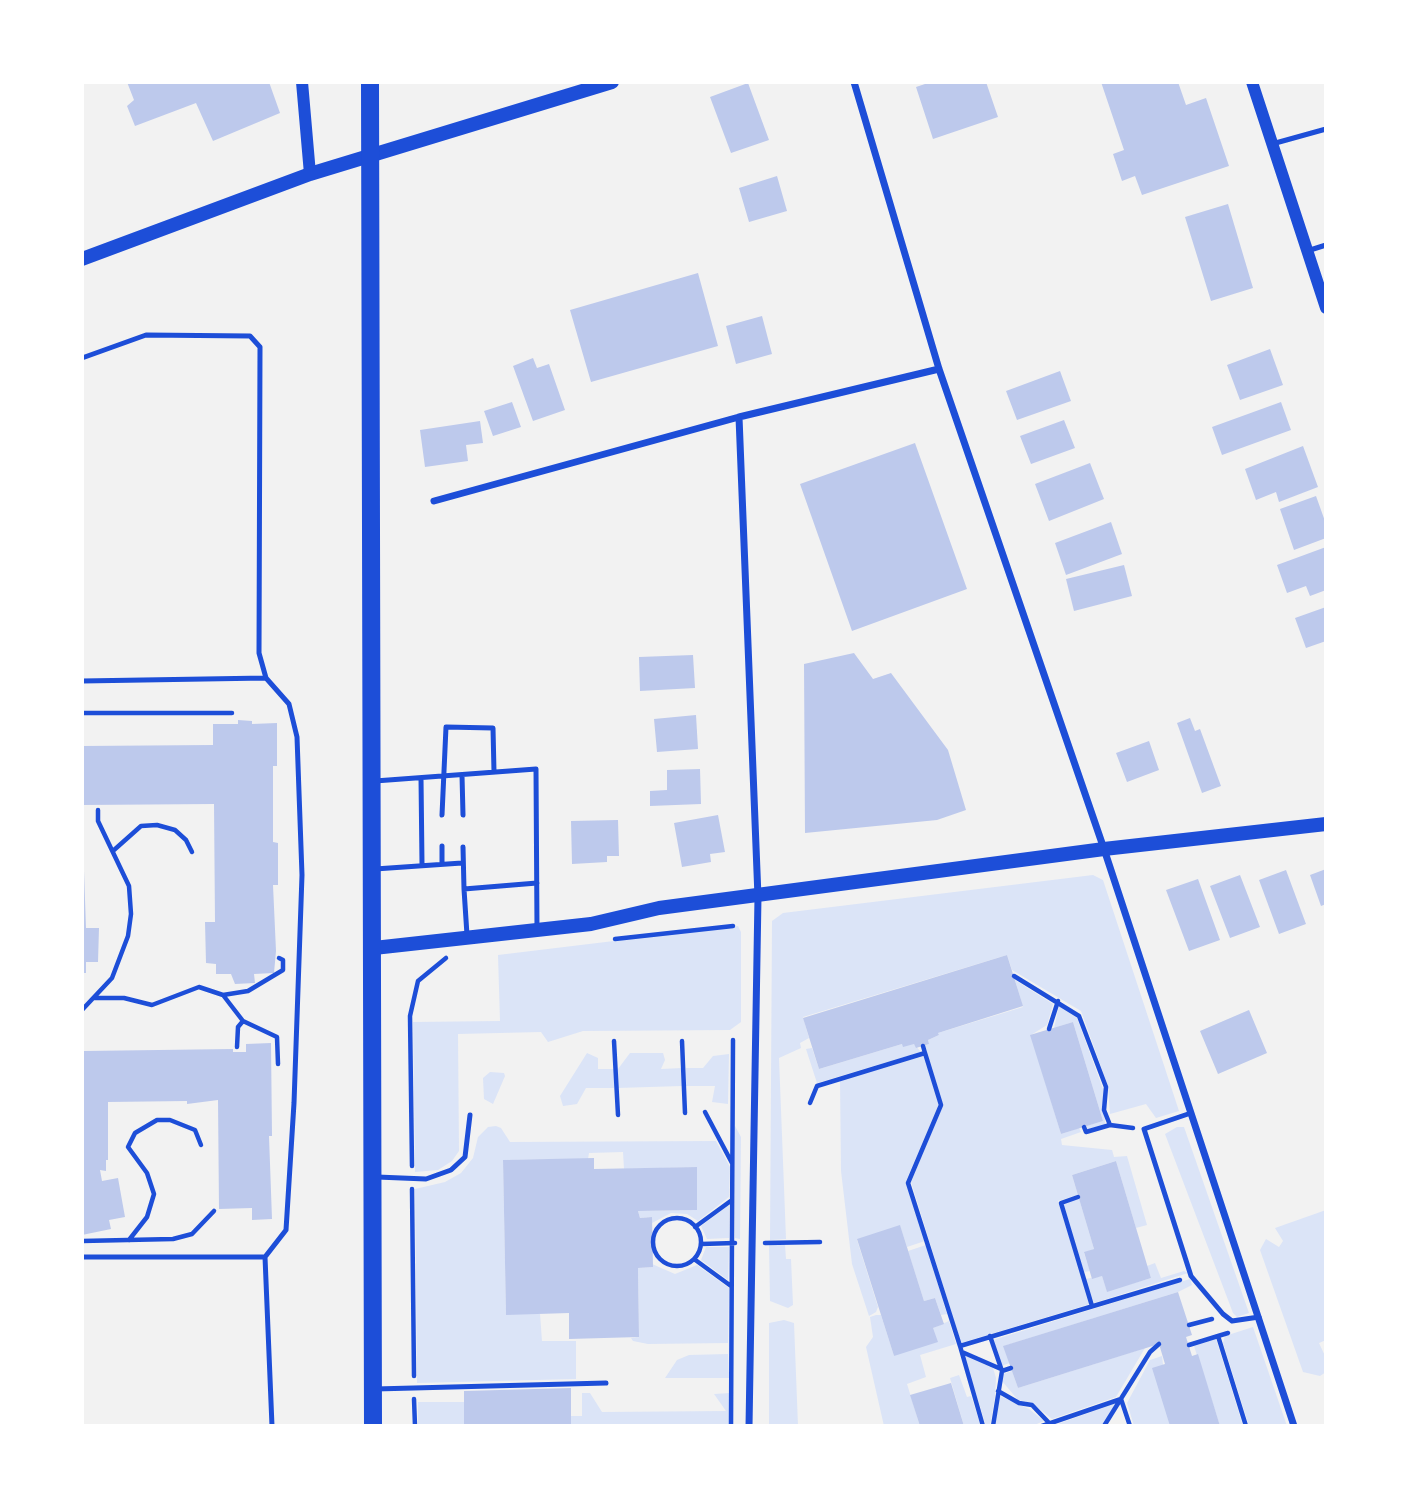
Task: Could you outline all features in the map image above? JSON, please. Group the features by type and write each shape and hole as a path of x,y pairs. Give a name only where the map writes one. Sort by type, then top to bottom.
{"main road":[{"path":"370,82 373,1426"},
{"path":"82,259 310,174 612,82"},
{"path":"374,948 591,923 659,908 758,897 1104,849 1326,824"}],"street":[{"path":"302,82 310,174"},
{"path":"854,82 940,369 1104,849 1294,1426"},
{"path":"1252,82 1326,308"},
{"path":"434,500 739,418 940,369"},
{"path":"739,418 758,897 749,1426"}],"lane":[{"path":"1272,144 1326,129"},
{"path":"1307,251 1326,245"},
{"path":"82,358 146,335 219,333 250,336 260,347 259,653 266,678 289,705 297,737 302,875 294,1103 286,1230 265,1257 272,1426"},
{"path":"82,681 266,678"},
{"path":"442,815 446,727 493,728 494,772"},
{"path":"372,781 536,769 537,930"},
{"path":"462,775 463,815"},
{"path":"421,778 422,864"},
{"path":"442,846 442,863"},
{"path":"463,847 467,938"},
{"path":"373,869 462,863"},
{"path":"464,889 537,883"},
{"path":"1191,1114 1144,1129 1191,1276 1232,1321 1260,1320"},
{"path":"371,1177 426,1179 451,1170 465,1157 470,1115"},
{"path":"82,1256 265,1257"},
{"path":"372,1389 606,1383"}],"path":[{"path":"82,713 232,713"},
{"path":"82,1010 112,978 121,960 130,925 129,886 98,821 98,810"},
{"path":"114,850 141,826 157,825 176,830 192,852"},
{"path":"611,939 733,926"},
{"path":"94,998 124,998 152,1005 199,987 223,995 247,991 283,970 283,960 279,958"},
{"path":"415,1426 410,1016 418,981 447,958"},
{"path":"1014,976 1079,1016 1105,1087 1104,1110 1110,1125"},
{"path":"223,995 243,1021 277,1037 278,1064"},
{"path":"1049,1029 1058,1001"},
{"path":"237,1047 238,1027 243,1021"},
{"path":"732,1426 733,1040"},
{"path":"614,1041 618,1115"},
{"path":"682,1041 685,1113"},
{"path":"923,1046 942,1105 908,1183 983,1426"},
{"path":"810,1103 817,1086 925,1053"},
{"path":"705,1112 733,1164"},
{"path":"129,1240 146,1217 154,1194 147,1174 128,1147 135,1133 157,1120 170,1120 195,1130 201,1145"},
{"path":"1084,1127 1086,1132 1110,1125 1144,1129"},
{"path":"1078,1197 1061,1203 1092,1306"},
{"path":"695,1227 732,1199"},
{"path":"82,1241 173,1239 192,1234 214,1211"},
{"path":"670,1219 685,1220 695,1227 701,1244 694,1259 680,1266 658,1258 652,1242 658,1228 670,1219"},
{"path":"694,1259 732,1286"},
{"path":"1083,1277 1091,1275"},
{"path":"960,1349 990,1336 1191,1276"},
{"path":"1189,1325 1213,1319 1228,1333"},
{"path":"1189,1345 1260,1320"},
{"path":"990,1336 1001,1370 993,1426"},
{"path":"1218,1336 1246,1426"},
{"path":"1104,1426 1150,1352 1159,1344"},
{"path":"960,1349 1001,1370 1011,1368"},
{"path":"998,1391 1019,1403 1032,1405 1051,1424"},
{"path":"1042,1426 1121,1399"},
{"path":"1121,1399 1130,1426"}],"shaded area":[{"path":"1093,875 1103,880 1179,1111 1156,1118 1146,1104 1110,1114 1108,1086 1081,1011 1012,970 1007,955 803,1017 809,1038 800,1043 801,1048 779,1058 786,1239 770,1240 772,921 783,913"},
{"path":"738,926 741,932 741,1022 730,1030 583,1031 548,1042 541,1032 458,1034 459,1151 452,1161 438,1170 415,1172 413,1022 500,1021 498,955"},
{"path":"1015,980 1053,1004 1047,1025 1031,1035 1061,1134 1079,1128 1081,1132 1061,1139 1062,1145 1112,1150 1114,1157 1127,1156 1147,1225 1136,1228 1116,1161 1072,1175 1078,1195 1058,1201 1090,1304 961,1343 911,1182 943,1105 925,1045 929,1044 928,1040 939,1035 938,1033 1023,1007"},
{"path":"1059,1006 1077,1018 1103,1089 1105,1124 1087,1130 1086,1126 1103,1121 1073,1022 1054,1028"},
{"path":"902,1044 914,1044 921,1052 817,1083 806,1049 812,1048 819,1069"},
{"path":"587,1053 598,1058 598,1069 614,1069 614,1088 586,1088 577,1104 563,1106 560,1096"},
{"path":"630,1053 663,1053 665,1060 661,1069 682,1068 682,1086 617,1088 618,1069"},
{"path":"729,1054 728,1104 712,1102 715,1086 686,1086 686,1068 703,1068 713,1056"},
{"path":"924,1056 939,1104 906,1181 925,1241 907,1247 900,1226 857,1240 878,1307 876,1312 869,1316 852,1264 841,1171 840,1080"},
{"path":"490,1072 504,1073 505,1076 493,1104 484,1099 483,1078"},
{"path":"735,1126 741,1137 740,1239 735,1238"},
{"path":"488,1127 501,1128 510,1142 716,1141 730,1167 729,1197 698,1221 687,1214 671,1213 652,1223 652,1217 640,1218 638,1211 697,1210 697,1167 624,1169 623,1152 589,1153 588,1159 503,1160 506,1314 540,1314 542,1341 576,1341 576,1379 417,1383 415,1189 445,1182 461,1173 473,1158 478,1137"},
{"path":"1177,1127 1184,1127 1249,1313 1237,1317 1233,1313 1165,1134"},
{"path":"1079,1198 1094,1249 1084,1253 1090,1271 1084,1272 1062,1203"},
{"path":"729,1205 729,1238 707,1239 701,1226"},
{"path":"1326,1210 1326,1340 1319,1343 1326,1358 1326,1372 1320,1376 1303,1372 1260,1250 1266,1239 1279,1247 1283,1241 1275,1228"},
{"path":"769,1245 785,1245 786,1259 791,1259 793,1305 788,1308 770,1301"},
{"path":"926,1245 947,1314 941,1315 935,1298 924,1301 908,1251"},
{"path":"706,1247 729,1247 728,1280 701,1260"},
{"path":"1155,1263 1161,1278 1184,1271 1188,1273 1094,1303 1085,1279 1102,1276 1107,1291 1151,1278 1147,1266"},
{"path":"652,1264 675,1274 697,1265 729,1288 728,1343 648,1344 633,1341 631,1338 639,1337 638,1268 652,1267"},
{"path":"1190,1279 1192,1285 1178,1292 1004,1346 1010,1363 1001,1366 993,1340"},
{"path":"881,1315 894,1356 933,1328 949,1321 956,1344 920,1355 926,1377 907,1384 920,1426 884,1426 866,1347 873,1337 870,1317"},
{"path":"784,1320 794,1323 798,1426 769,1426 769,1323"},
{"path":"1253,1327 1287,1426 1249,1426 1223,1343 1225,1336"},
{"path":"1216,1339 1243,1426 1220,1426 1194,1346"},
{"path":"1145,1348 1116,1397 1052,1419 1032,1403 1018,1400 1002,1381 1003,1374 1012,1371 1018,1388"},
{"path":"728,1354 729,1378 665,1378 677,1360 689,1355"},
{"path":"964,1355 993,1368 996,1378 990,1426 986,1426"},
{"path":"1162,1356 1170,1426 1134,1426 1127,1403 1150,1360"},
{"path":"959,1375 967,1397 971,1396 981,1426 964,1426 950,1378"},
{"path":"582,1393 590,1393 602,1412 726,1411 714,1394 730,1393 729,1426 571,1426 571,1416 582,1416"},
{"path":"1000,1396 1029,1409 1044,1421 1032,1426 995,1426"},
{"path":"418,1402 464,1402 464,1426 418,1426"},
{"path":"1116,1403 1102,1426 1055,1425"}],"building":[{"path":"127,82 269,82 280,113 213,141 196,103 135,126 127,106 134,100"},
{"path":"931,82 986,82 998,117 933,139 916,87"},
{"path":"1101,82 1178,82 1186,105 1206,98 1229,166 1142,195 1135,176 1122,181 1113,154 1124,150"},
{"path":"748,83 769,140 731,153 710,97"},
{"path":"777,176 787,211 749,222 739,188"},
{"path":"1228,204 1253,288 1211,301 1185,217"},
{"path":"698,273 718,346 591,382 570,310"},
{"path":"762,316 772,354 736,364 726,326"},
{"path":"1270,349 1283,385 1240,400 1227,365"},
{"path":"533,358 537,368 549,364 565,410 533,421 513,366"},
{"path":"1060,371 1071,401 1017,420 1006,391"},
{"path":"512,402 521,427 493,436 484,411"},
{"path":"1281,402 1291,430 1222,455 1212,427"},
{"path":"1064,420 1075,448 1031,464 1020,436"},
{"path":"480,421 483,443 466,445 468,461 425,467 420,430"},
{"path":"915,443 967,589 852,631 800,484"},
{"path":"1303,446 1318,487 1279,502 1276,492 1256,500 1245,469"},
{"path":"1090,463 1104,499 1049,521 1035,484"},
{"path":"1316,496 1326,524 1326,538 1294,550 1280,509"},
{"path":"1111,522 1122,554 1066,575 1055,543"},
{"path":"1326,547 1326,590 1310,596 1306,586 1287,593 1277,565"},
{"path":"1124,565 1132,596 1074,611 1066,579"},
{"path":"1326,607 1326,641 1306,648 1295,618"},
{"path":"854,653 873,679 891,673 948,750 966,810 937,820 805,833 804,664"},
{"path":"693,655 695,688 640,691 639,657"},
{"path":"696,715 698,749 657,752 654,719"},
{"path":"1190,718 1195,731 1200,729 1221,786 1202,793 1177,723"},
{"path":"238,720 252,721 252,724 277,723 277,766 273,766 273,842 278,843 278,885 273,885 276,951 274,973 254,974 255,983 235,984 231,974 216,974 216,964 206,963 205,922 215,922 214,804 82,805 82,746 213,745 213,724 238,724"},
{"path":"1149,741 1159,770 1127,782 1116,753"},
{"path":"700,769 701,804 650,806 650,791 667,790 667,770"},
{"path":"82,814 86,928 99,928 98,962 86,962 86,973 82,973"},
{"path":"718,815 725,852 710,854 711,862 682,867 674,823"},
{"path":"618,820 619,856 607,856 607,862 572,864 571,821"},
{"path":"1326,869 1326,904 1321,906 1310,875"},
{"path":"1286,870 1306,924 1279,934 1259,880"},
{"path":"1240,875 1260,927 1230,938 1210,886"},
{"path":"1198,879 1220,940 1189,951 1166,890"},
{"path":"1007,955 1023,1006 938,1033 939,1035 928,1040 929,1044 916,1048 914,1044 903,1047 902,1044 819,1069 803,1018"},
{"path":"1249,1010 1267,1053 1218,1074 1200,1031"},
{"path":"1073,1022 1103,1121 1061,1134 1030,1035"},
{"path":"271,1043 272,1136 269,1136 272,1219 252,1220 252,1208 219,1209 218,1100 187,1104 187,1101 108,1102 108,1160 106,1171 100,1170 102,1181 118,1178 125,1217 109,1220 111,1229 82,1235 84,1051 233,1049 233,1052 246,1052 246,1044"},
{"path":"594,1158 594,1169 697,1167 697,1210 638,1211 640,1218 652,1217 653,1267 638,1268 639,1337 569,1339 569,1313 506,1315 503,1160"},
{"path":"1116,1161 1151,1278 1107,1292 1102,1276 1092,1279 1084,1252 1094,1249 1072,1175"},
{"path":"900,1225 924,1301 935,1298 944,1324 933,1328 938,1342 894,1356 857,1239"},
{"path":"1178,1292 1192,1335 1186,1337 1192,1356 1198,1354 1220,1426 1170,1426 1152,1368 1165,1364 1159,1344 1018,1388 1003,1346"},
{"path":"951,1383 964,1426 920,1426 910,1395"},
{"path":"571,1388 571,1426 464,1426 464,1391"}]}
